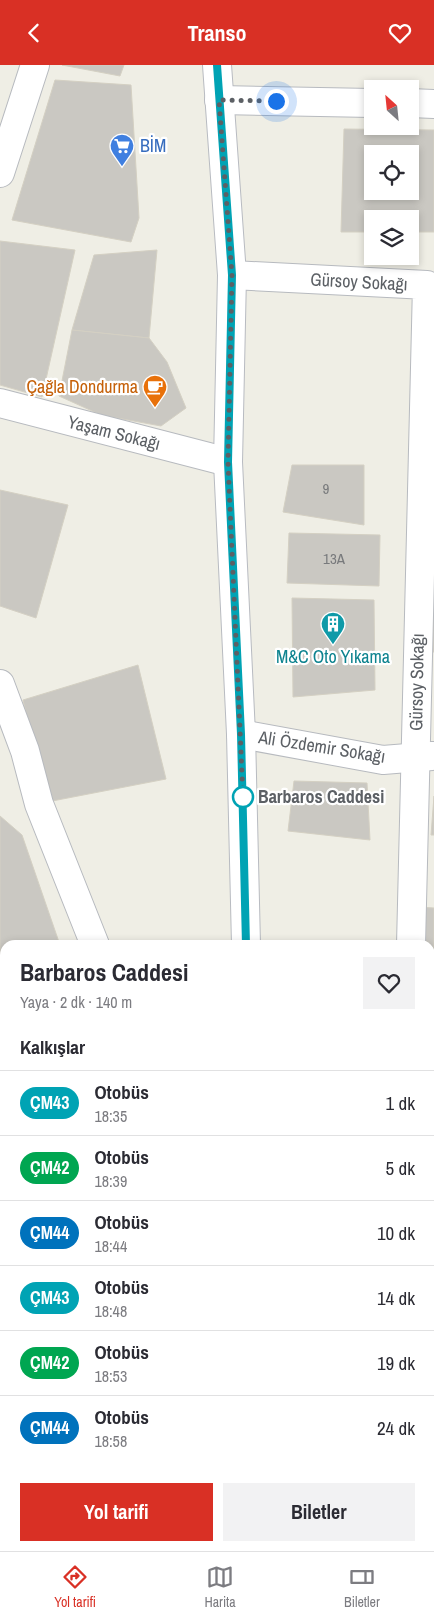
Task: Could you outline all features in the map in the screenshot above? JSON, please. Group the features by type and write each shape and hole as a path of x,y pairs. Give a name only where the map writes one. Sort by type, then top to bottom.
{"street":[{"path":"0,173 35,65"},
{"path":"217,65 232,275 228,462 241,734 246,940"},
{"path":"219,100 364,103"},
{"path":"419,103 434,104"},
{"name":"Gürsoy Sokağı","path":"232,275 428,285 425,757 411,940"},
{"name":"Yaşam Sokağı","path":"0,403 228,462"},
{"path":"0,684 25,751 39,804 93,940"},
{"name":"Ali Özdemir Sokağı","path":"241,734 383,760 425,757"}],"building":[{"path":"62,65 124,65 120,76"},
{"path":"55,80 131,85 139,218 131,242 12,220"},
{"path":"344,129 364,129 364,135 419,135 419,130 434,130 434,232 419,232 419,210 364,210 364,232 341,232"},
{"path":"0,241 75,250 42,397 0,385"},
{"path":"157,250 149,338 72,330 94,255"},
{"path":"72,330 149,338 167,362 186,408 161,426 101,415 59,396"},
{"path":"292,465 364,465 364,525 283,512"},
{"path":"0,490 68,505 36,618 0,606"},
{"path":"289,533 380,535 379,586 287,583"},
{"name":"M&C Oto Yıkama","path":"292,598 374,600 375,690 293,697"},
{"path":"428,603 434,603 434,652 426,652"},
{"path":"138,665 166,779 47,802 23,700"},
{"path":"294,781 367,783 370,840 288,831"},
{"path":"434,796 434,835 431,835"},
{"path":"0,816 22,835 58,940 0,940"},
{"path":"419,907 434,908 434,940 416,940"}],"bus line":[{"name":"ÇM43","path":"217,65 232,275 228,462 241,734 246,940"}],"place":[{"name":"BİM","path":"122,167"},
{"name":"Çağla Dondurma","path":"155,408"},
{"name":"M&C Oto Yıkama","path":"333,645"},
{"name":"Barbaros Caddesi","path":"243,797"}],"route":[{"path":"243,797 228,462 232,275 219,100 276,101"}]}
